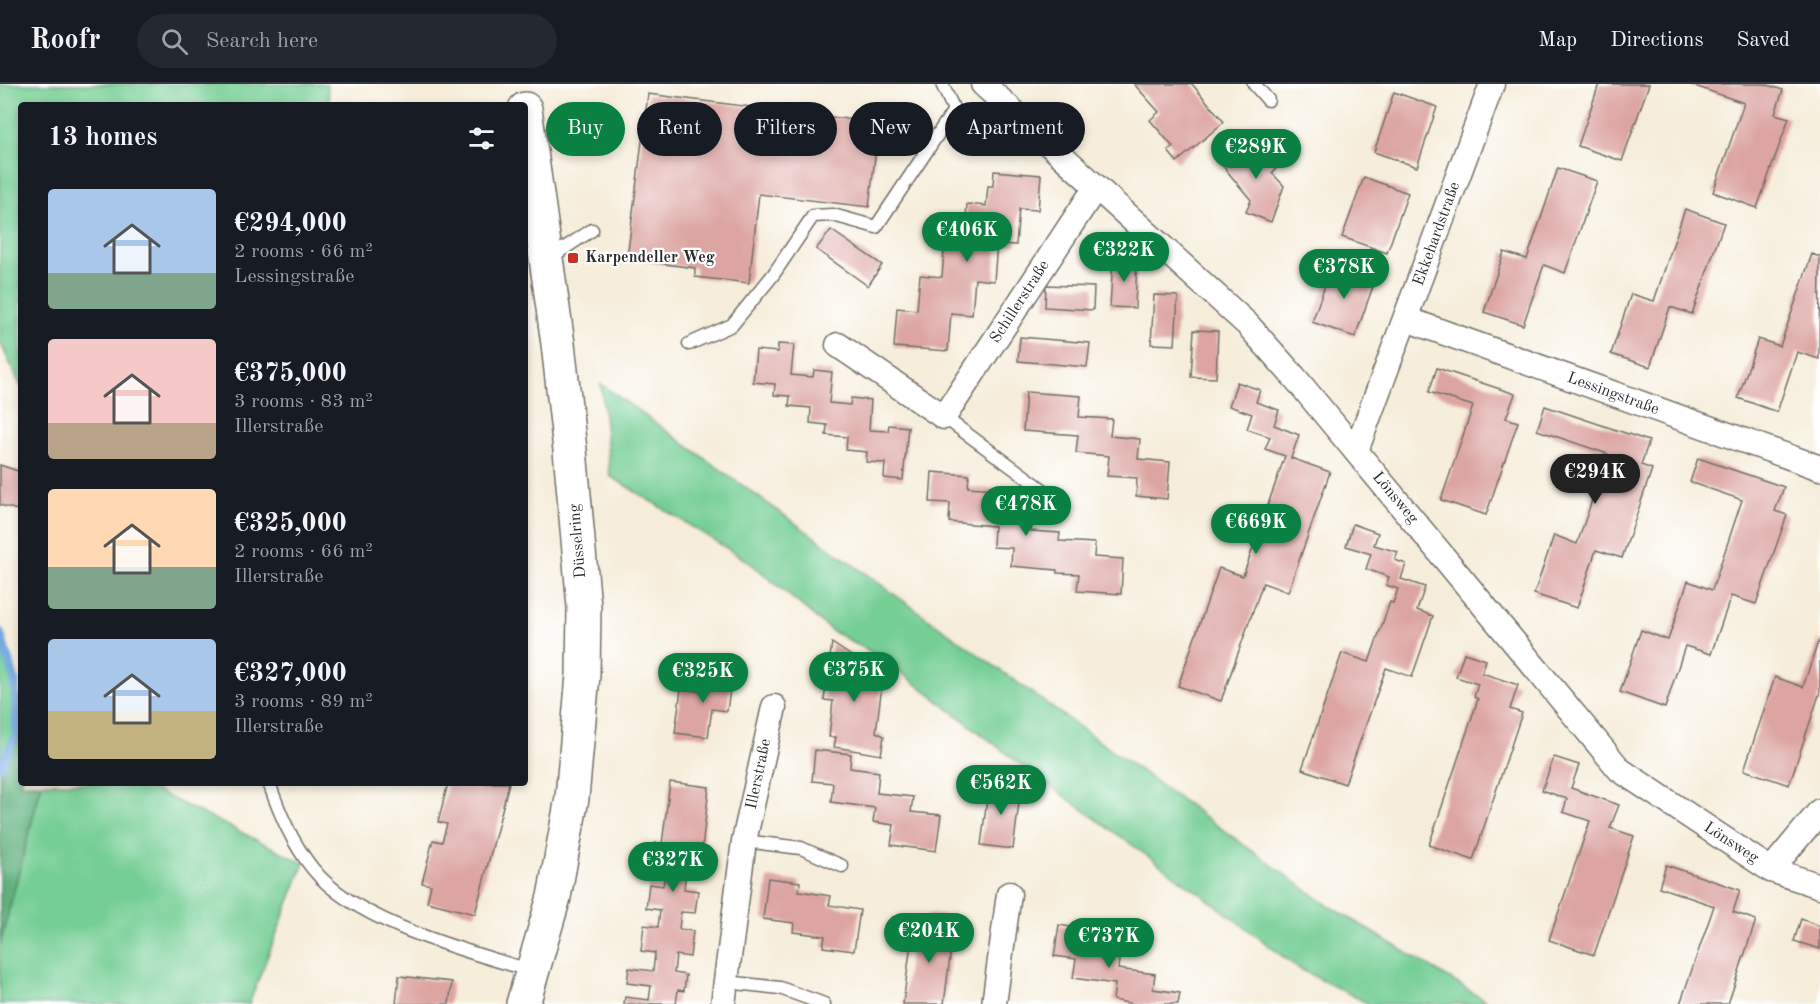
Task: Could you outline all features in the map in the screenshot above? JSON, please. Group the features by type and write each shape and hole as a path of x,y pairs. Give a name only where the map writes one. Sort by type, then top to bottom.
{"street":[{"name":"Düsselring","path":"522,84 524,102"},
{"name":"Lönsweg","path":"983,84 1247,324 1296,379 1620,770 1772,870 1820,886"},
{"name":"Ekkehardstraße","path":"1356,451 1492,84"},
{"name":"Düsselring","path":"523,1004 554,897 572,798 583,675 584,607 558,344 528,128"},
{"name":"Schillerstraße","path":"944,417 1096,187"},
{"name":"Lessingstraße","path":"1406,319 1820,468"},
{"path":"838,345 944,417"},
{"name":"Illerstraße","path":"725,993 744,841 774,706"},
{"path":"1772,870 1820,811"},
{"path":"994,1004 1009,894"}],"lane":[{"path":"689,345 732,325 772,275 813,216 832,215 876,227 954,110 942,84"},
{"path":"1254,84 1268,100"},
{"path":"547,259 592,230"},
{"path":"944,417 1057,501"},
{"path":"270,786 293,842 314,871 344,897 374,915 429,938 533,971"},
{"path":"744,841 801,848 842,866"},
{"name":"Illerstraße","path":"725,993 780,988 824,1004"}],"green space":[{"path":"0,84 327,84 330,102 18,102 18,381 0,342"},
{"path":"601,384 1325,903 1491,1004 1369,1004 1298,968 1217,906 1028,770 881,657 832,631 749,562 610,476"},
{"path":"0,633 18,691 18,742 0,763"},
{"path":"18,742 18,786 41,786 0,944 0,763"},
{"path":"41,786 146,786 304,863 249,1004 0,1004 0,944"}],"building":[{"path":"1134,84 1192,84 1224,122 1177,162 1168,151 1173,147 1150,120 1159,112"},
{"path":"1599,84 1649,84 1622,161 1578,146"},
{"path":"1689,84 1764,84 1783,90 1775,114 1789,118 1757,208 1713,192 1744,103"},
{"path":"1394,92 1437,107 1417,167 1374,152"},
{"path":"648,94 712,102 647,102"},
{"path":"722,103 734,105 734,156 837,156 837,118 849,119 849,156 875,156 869,207 759,194 749,283 695,277 695,268 627,259 640,156 722,156"},
{"path":"1251,140 1276,169 1272,173 1284,186 1271,222 1246,212 1251,200 1222,165"},
{"path":"1558,168 1597,181 1565,273 1544,265 1523,325 1484,312 1504,252 1527,259"},
{"path":"994,171 1041,175 1038,210 1019,209 1016,245 997,244 994,281 975,279 972,315 951,313 948,351 894,347 897,308 917,310 920,275 942,277 945,239 964,241 967,204 986,206 988,186 993,186"},
{"path":"1364,177 1408,193 1387,253 1342,237"},
{"path":"1685,209 1724,223 1692,314 1670,307 1650,367 1611,354 1631,294 1654,301"},
{"path":"831,230 882,265 868,286 816,249"},
{"path":"1812,254 1820,257 1819,359 1797,352 1777,412 1738,398 1758,339 1780,346"},
{"path":"1113,258 1137,260 1135,308 1110,307"},
{"path":"1333,263 1376,278 1355,337 1312,322"},
{"path":"1046,285 1094,287 1093,310 1045,307"},
{"path":"1154,295 1178,296 1175,345 1151,344"},
{"path":"1194,330 1218,331 1216,378 1191,377"},
{"path":"1020,337 1090,343 1087,367 1018,361"},
{"path":"778,344 794,345 791,375 813,377 814,370 832,372 829,403 850,405 851,398 871,400 869,430 888,431 889,425 908,427 903,480 884,478 885,463 866,462 867,452 846,450 847,437 826,435 827,425 810,423 811,408 789,406 790,396 774,395 775,384 753,382 756,350 778,352"},
{"path":"1437,368 1515,394 1506,418 1518,422 1486,515 1441,500 1473,406 1429,392"},
{"path":"1237,382 1260,390 1256,402 1279,410 1274,425 1299,435 1291,458 1330,472 1288,592 1263,583 1221,701 1178,686 1219,568 1243,576 1285,456 1265,449 1270,437 1247,429 1252,414 1229,406"},
{"path":"1026,392 1081,396 1079,417 1112,419 1110,436 1140,439 1138,459 1170,462 1167,499 1136,496 1137,478 1107,476 1109,456 1076,453 1078,435 1023,431"},
{"path":"1545,406 1649,441 1641,465 1652,469 1622,558 1596,550 1577,608 1534,594 1554,535 1577,544 1608,454 1537,430"},
{"path":"1698,458 1784,487 1775,511 1787,515 1756,604 1731,596 1711,654 1685,646 1665,708 1620,692 1641,630 1668,640 1688,581 1712,590 1742,500 1690,482"},
{"path":"0,465 18,471 18,510 0,505"},
{"path":"932,472 969,475 968,487 997,489 995,516 1032,518 1031,531 1060,533 1059,541 1095,543 1094,557 1123,559 1121,594 1077,591 1079,574 1011,566 1012,548 993,547 994,526 949,522 950,503 930,502"},
{"path":"1353,524 1378,533 1374,545 1398,552 1395,560 1406,564 1401,579 1425,587 1417,610 1433,616 1412,677 1386,668 1345,784 1302,769 1342,653 1369,662 1390,602 1393,603 1398,589 1386,585 1389,577 1366,569 1371,554 1346,546"},
{"path":"1820,636 1820,692 1789,785 1744,770 1775,677 1803,687"},
{"path":"832,643 883,677 876,732 884,736 881,755 834,747 836,737 829,737 833,701 824,700"},
{"path":"1464,653 1486,660 1482,673 1518,685 1510,709 1522,713 1473,860 1429,845 1478,699 1474,697 1478,684 1456,677"},
{"path":"701,671 732,675 727,711 712,709 708,737 675,733 681,689 699,692"},
{"path":"815,750 851,754 850,768 879,772 877,793 913,797 911,812 941,815 936,851 891,845 894,825 873,822 875,808 831,802 833,783 812,781"},
{"path":"1554,757 1579,765 1571,788 1619,805 1610,828 1634,836 1594,955 1549,940 1590,821 1563,812 1567,799 1542,790"},
{"path":"670,782 709,787 701,872 686,871 684,889 698,891 695,913 681,912 679,929 693,931 690,957 676,955 674,973 686,975 684,991 678,990 676,1004 624,1004 625,997 649,1000 651,986 627,983 629,968 653,971 655,953 641,951 644,925 658,927 660,910 646,908 649,884 663,886 666,868 652,866 655,843 662,844"},
{"path":"989,784 1021,788 1013,849 981,845"},
{"path":"447,786 508,786 475,914 427,902 431,885 422,883 433,840 442,842 447,824 438,822"},
{"path":"1666,865 1740,890 1733,912 1756,920 1728,1004 1680,1004 1714,906 1659,887"},
{"path":"768,878 800,882 799,891 831,896 829,905 860,910 854,951 823,947 825,936 793,932 794,923 763,919"},
{"path":"927,914 950,917 947,941 952,941 944,1004 903,1004 912,936 924,937"},
{"path":"1801,919 1820,926 1820,949 1794,941"},
{"path":"1059,925 1095,931 1092,946 1120,950 1118,969 1155,974 1153,989 1180,993 1178,1004 1134,1004 1113,1000 1115,984 1073,978 1076,959 1054,956"},
{"path":"399,976 452,982 449,1004 396,1004"}],"waterway":[{"path":"0,633 15,681 16,735 0,767"}],"place":[{"name":"Karpendeller Weg","path":"573,258"}]}
